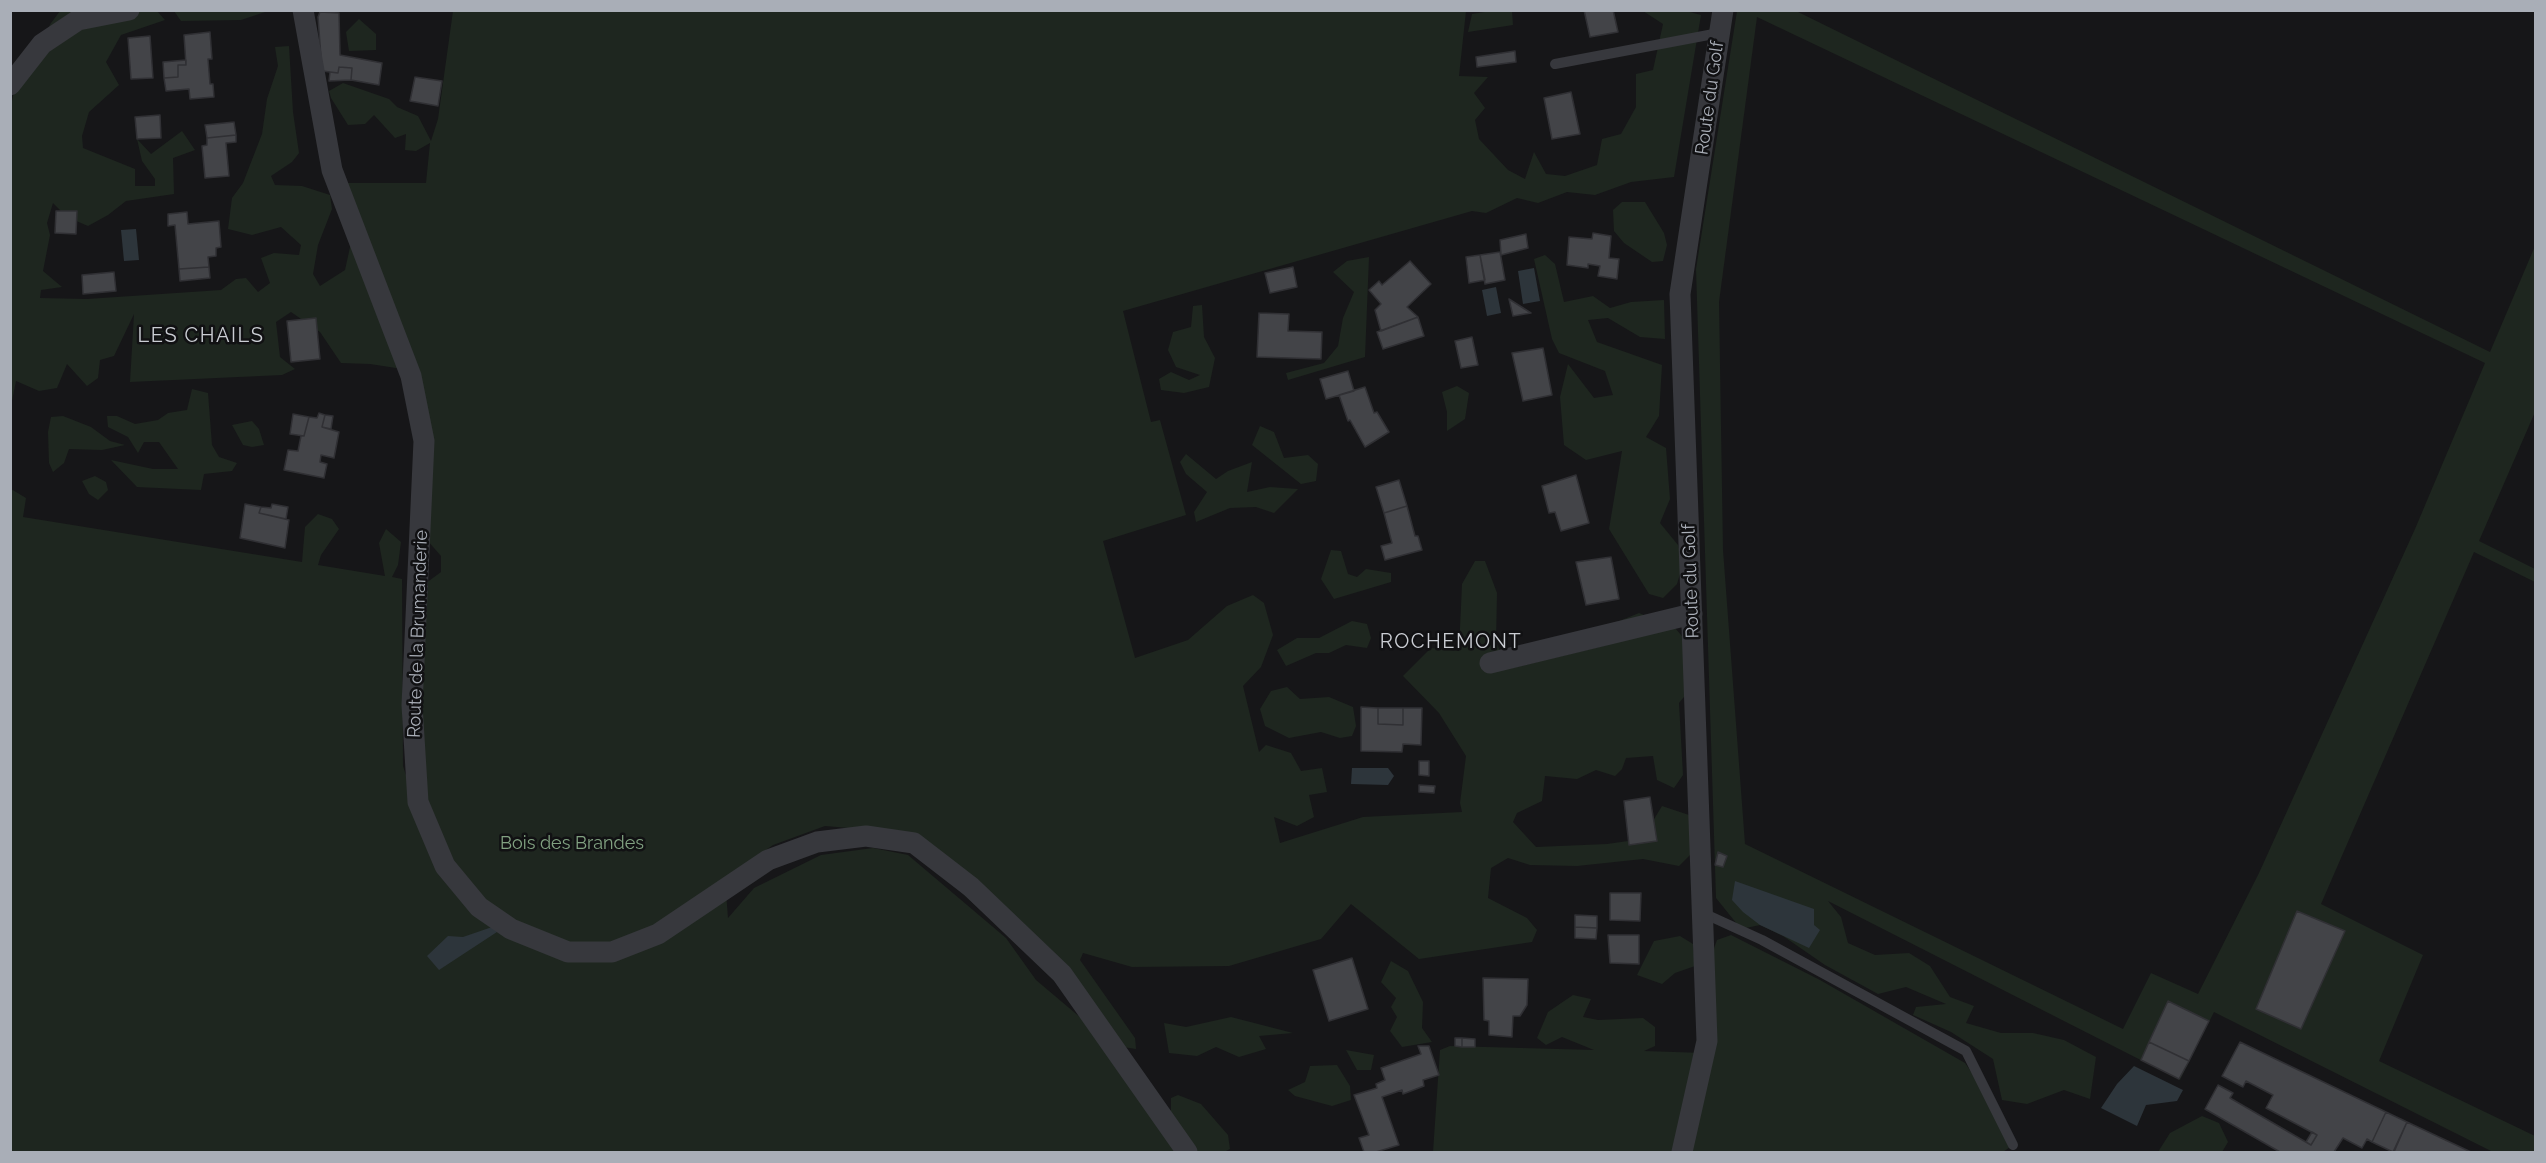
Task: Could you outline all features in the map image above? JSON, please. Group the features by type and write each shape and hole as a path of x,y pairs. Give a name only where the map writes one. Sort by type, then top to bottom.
{"street":[{"path":"10,85 42,44 78,20 129,10"},
{"name":"Route de la Brumanderie","path":"303,10 332,170 411,375 424,441 412,705 418,802 445,866 479,907 511,929 568,952 612,952 658,934 768,860 817,842 866,836 914,843 971,887 1062,974 1187,1152"},
{"name":"Route du Golf","path":"1682,1152 1707,1041 1680,294 1723,10"},
{"path":"1490,663 1692,614"}],"lane":[{"path":"1555,64 1719,33"},
{"path":"1703,913 1762,940 1966,1051 2013,1145"}],"green space":[{"path":"1497,10 1512,11 1513,25 1468,32 1472,14"},
{"name":"Bois des Brandes","path":"60,11 157,11 165,20 121,35 106,62 119,85 89,112 82,136 83,148 135,169 135,186 155,186 155,179 142,161 137,139 151,154 182,131 195,150 173,158 174,194 126,201 108,215 88,226 67,217 53,203 47,223 50,235 43,271 62,287 41,290 40,298 87,299 221,290 236,279 246,278 258,292 270,283 261,258 274,253 299,255 301,245 281,227 252,235 228,229 232,198 243,183 262,134 267,99 278,66 275,47 289,46 293,112 299,153 292,162 271,176 275,185 302,186 330,195 332,209 318,245 313,274 320,286 345,270 354,229 337,183 426,183 430,143 416,151 405,150 406,134 395,138 374,115 365,124 348,125 329,91 343,83 389,99 397,107 418,116 431,141 438,119 453,11 1466,11 1459,76 1488,77 1474,93 1485,108 1475,120 1479,139 1508,170 1525,179 1534,152 1546,174 1565,176 1597,165 1602,139 1621,134 1636,107 1636,74 1653,70 1663,24 1643,11 1686,11 1701,15 1674,177 1631,182 1595,195 1567,192 1538,203 1517,198 1486,213 1472,211 1123,311 1151,422 1160,420 1186,515 1103,541 1135,658 1188,640 1227,606 1253,595 1264,603 1273,635 1261,667 1243,686 1259,752 1266,745 1291,753 1301,771 1322,768 1327,792 1309,795 1314,817 1297,826 1274,817 1280,843 1363,817 1462,812 1460,803 1466,756 1439,713 1403,676 1431,648 1459,651 1462,584 1475,561 1485,561 1497,593 1496,642 1508,669 1607,645 1617,622 1639,613 1675,628 1687,642 1688,692 1679,703 1683,775 1674,788 1657,780 1653,756 1626,758 1622,769 1615,776 1596,770 1577,779 1545,776 1542,801 1517,813 1513,822 1536,847 1607,844 1642,839 1662,806 1689,815 1692,853 1679,866 1643,859 1577,866 1530,865 1508,858 1491,868 1488,898 1527,918 1537,930 1532,942 1419,959 1351,904 1321,939 1229,966 1132,967 1083,953 1080,960 1135,1038 1136,1049 1123,1047 1040,965 925,859 872,830 825,826 773,845 725,879 728,918 754,888 821,855 873,848 908,855 1006,938 1036,980 1081,1018 1176,1152 11,1152 11,489 26,498 23,517 302,562 305,527 318,514 332,519 339,529 321,555 318,565 385,576 379,543 386,529 401,542 398,565 392,577 402,579 403,766 425,835 418,589 441,572 441,556 420,532 409,370 370,364 341,363 320,332 291,312 276,322 280,357 295,369 282,375 130,382 134,314 114,356 100,360 98,378 87,386 67,364 57,388 39,391 16,381 11,406 11,106 14,91 51,23"},
{"path":"174,11 268,11 241,20 181,21"},
{"path":"1737,11 1796,11 2490,352 2535,246 2535,412 2479,541 2535,569 2535,582 2474,552 2321,904 2423,955 2379,1061 2535,1136 2535,1152 2493,1152 2214,1012 2180,1080 1828,901 1841,917 1848,943 1875,955 1909,953 1930,966 1950,997 1974,1006 1966,1023 2001,1033 2033,1033 2064,1040 2096,1057 2090,1099 2064,1090 2027,1104 2002,1100 1993,1059 1951,1032 1913,1015 1916,1007 1946,1004 1906,987 1878,994 1825,965 1783,936 1760,925 1741,929 1716,898 1696,269","holes":["1757,17 2485,363 2415,529 2259,873 2198,994 2151,973 2123,1029 1745,844 1723,550 1719,302"]},
{"path":"359,19 376,34 376,50 349,51 346,32"},
{"path":"1622,202 1645,202 1664,233 1667,245 1663,261 1652,262 1624,243 1614,231 1613,210"},
{"path":"1545,255 1555,264 1564,302 1593,296 1610,308 1631,302 1664,300 1665,339 1640,337 1608,318 1588,320 1597,342 1662,365 1659,416 1646,437 1666,448 1670,499 1660,523 1678,545 1683,564 1677,584 1663,598 1649,594 1609,529 1622,451 1586,460 1564,445 1560,397 1568,364 1594,398 1613,395 1605,371 1559,353 1552,339 1534,259"},
{"path":"1369,257 1365,357 1288,380 1286,373 1324,363 1338,346 1343,318 1354,292 1333,272 1347,261"},
{"path":"1202,305 1204,337 1215,358 1209,387 1184,393 1161,390 1159,379 1171,372 1189,380 1200,375 1176,367 1168,350 1173,332 1191,327 1193,306"},
{"path":"1457,386 1469,393 1465,419 1447,431 1447,412 1442,392"},
{"path":"192,389 208,393 212,445 219,457 237,463 232,471 204,474 201,490 137,487 111,460 153,469 178,469 159,442 144,442 138,453 128,437 108,427 107,416 117,416 135,424 158,420 168,413 187,410"},
{"path":"63,416 91,427 110,441 125,445 102,450 69,449 64,463 53,472 49,463 48,432 51,417"},
{"path":"252,421 259,429 264,445 252,447 243,445 232,425"},
{"path":"1260,426 1274,432 1284,458 1308,455 1318,464 1316,481 1301,484 1252,445"},
{"path":"1186,454 1216,479 1228,471 1252,462 1247,492 1270,487 1298,489 1274,513 1256,507 1230,508 1196,522 1194,512 1207,492 1186,474 1180,462"},
{"path":"95,476 106,482 108,490 98,500 89,494 82,481"},
{"path":"1331,550 1341,551 1348,574 1357,577 1366,569 1391,573 1391,582 1334,599 1321,579"},
{"path":"1352,621 1367,624 1371,638 1367,648 1346,645 1329,653 1316,653 1286,666 1277,650 1297,638 1319,638"},
{"path":"1287,687 1300,699 1329,697 1353,707 1356,726 1352,736 1340,738 1321,732 1289,738 1265,726 1260,709 1271,691"},
{"path":"1731,935 1820,980 1965,1063 1997,1109 2013,1145 2003,1152 1433,1152 1440,1050 1450,1046 1594,1050 1562,1037 1546,1045 1537,1038 1548,1012 1573,995 1591,999 1583,1017 1598,1020 1643,1018 1655,1027 1655,1046 1644,1051 1704,1053 1713,951 1717,940"},
{"path":"1680,936 1693,944 1695,966 1675,973 1662,984 1637,975 1654,941"},
{"path":"1391,961 1408,971 1423,1002 1422,1028 1432,1042 1402,1047 1390,1031 1397,1017 1391,1007 1396,998 1381,982"},
{"path":"1231,1017 1293,1033 1259,1036 1266,1049 1239,1057 1216,1047 1197,1056 1169,1053 1164,1023 1186,1027"},
{"path":"1346,1050 1374,1055 1371,1070 1357,1070"},
{"path":"1337,1065 1350,1086 1351,1100 1332,1106 1295,1096 1288,1090 1305,1082 1310,1066"},
{"path":"1178,1095 1201,1104 1228,1135 1230,1149 1224,1152 1198,1152 1171,1119 1171,1098"},
{"path":"2202,1116 2219,1123 2228,1142 2222,1152 2158,1152 2170,1133"}],"shaded area":[{"path":"136,229 139,260 124,261 121,230"},
{"path":"1534,268 1540,301 1523,304 1518,271"},
{"path":"1496,287 1501,313 1487,316 1482,290"},
{"path":"1352,768 1388,768 1394,776 1388,785 1351,784"},
{"path":"1735,881 1814,909 1814,925 1820,930 1809,948 1760,925 1743,912 1732,900"},
{"path":"495,926 500,930 439,970 427,956 448,936 463,937"},
{"path":"2134,1066 2183,1090 2177,1101 2146,1105 2137,1126 2101,1108 2117,1084"}],"building":[{"path":"1584,10 1613,10 1618,32 1590,37"},
{"path":"320,12 339,13 340,55 382,63 379,85 351,80 352,68 339,67 338,73 322,71 318,17"},
{"path":"210,32 212,59 208,59 210,84 213,84 214,97 190,99 189,89 166,91 164,78 178,77 178,65 186,65 184,35"},
{"path":"150,36 153,78 131,79 128,38"},
{"path":"1515,51 1516,62 1477,67 1476,57"},
{"path":"186,60 186,65 178,65 178,77 164,78 163,62"},
{"path":"339,67 352,68 351,80 329,81 330,72 338,73"},
{"path":"415,77 442,81 438,106 410,101"},
{"path":"1571,92 1580,134 1552,139 1544,98"},
{"path":"160,115 161,138 137,139 135,117"},
{"path":"234,122 236,135 207,138 205,125"},
{"path":"236,135 236,142 226,143 229,176 205,178 202,146 207,145 207,138"},
{"path":"56,211 77,211 76,234 55,233"},
{"path":"187,212 188,224 219,221 221,247 216,248 216,256 208,257 209,267 179,269 175,225 168,226 168,214"},
{"path":"1593,233 1611,236 1609,258 1619,259 1617,279 1598,276 1600,266 1588,264 1588,268 1567,265 1569,237 1592,239"},
{"path":"1526,234 1528,248 1501,255 1500,240"},
{"path":"1500,252 1505,280 1485,284 1480,255"},
{"path":"1480,255 1485,280 1469,283 1466,257"},
{"path":"1410,261 1431,284 1407,307 1418,317 1381,331 1375,310 1381,304 1369,290 1379,281 1382,285"},
{"path":"209,267 210,278 180,281 179,269"},
{"path":"1293,267 1297,287 1270,293 1265,273"},
{"path":"114,272 116,291 83,294 82,275"},
{"path":"1509,299 1531,313 1513,316"},
{"path":"1259,313 1289,314 1288,331 1322,332 1321,359 1257,357"},
{"path":"1418,317 1424,336 1383,349 1377,332"},
{"path":"316,318 320,359 291,362 287,321"},
{"path":"1472,337 1478,365 1461,368 1455,341"},
{"path":"1543,348 1552,395 1523,401 1512,353"},
{"path":"1348,371 1354,391 1326,399 1320,379"},
{"path":"1365,387 1374,413 1377,412 1389,432 1365,447 1350,420 1348,421 1339,395"},
{"path":"319,413 325,415 322,427 339,432 334,458 321,455 320,462 327,464 324,478 284,470 288,450 298,451 309,417 317,418"},
{"path":"293,414 309,417 304,436 290,434"},
{"path":"325,415 333,416 331,429 322,427"},
{"path":"1576,475 1589,523 1561,531 1555,512 1549,513 1542,486"},
{"path":"1399,480 1407,506 1384,513 1376,487"},
{"path":"245,504 261,507 259,513 289,520 285,548 240,538"},
{"path":"272,504 288,507 286,519 259,513 261,507 271,508"},
{"path":"1407,506 1415,536 1418,536 1422,550 1385,560 1381,546 1392,543 1384,513"},
{"path":"1611,557 1619,599 1586,605 1576,562"},
{"path":"1361,707 1378,708 1378,724 1403,725 1403,708 1422,708 1421,745 1403,744 1402,752 1361,751"},
{"path":"1378,708 1403,708 1403,725 1378,724"},
{"path":"1419,761 1429,761 1429,776 1419,775"},
{"path":"1419,785 1435,786 1434,793 1419,792"},
{"path":"1650,797 1657,841 1629,845 1624,801"},
{"path":"1718,852 1727,856 1723,867 1715,865"},
{"path":"1610,893 1641,893 1640,921 1610,920"},
{"path":"2297,911 2345,931 2301,1029 2256,1009"},
{"path":"1575,915 1597,916 1597,928 1575,927"},
{"path":"1575,927 1597,928 1596,939 1575,938"},
{"path":"1608,935 1639,935 1639,964 1610,963"},
{"path":"1352,958 1368,1009 1329,1021 1313,970"},
{"path":"1483,978 1528,979 1527,1005 1520,1016 1513,1016 1512,1037 1489,1035 1489,1021 1484,1020"},
{"path":"2168,1001 2209,1021 2189,1061 2149,1042"},
{"path":"1455,1038 1462,1038 1462,1047 1455,1046"},
{"path":"1462,1038 1475,1039 1475,1047 1462,1047"},
{"path":"2149,1042 2189,1061 2179,1079 2141,1060"},
{"path":"2240,1042 2386,1112 2372,1142 2367,1139 2362,1148 2343,1138 2334,1152 2280,1152 2205,1109 2218,1085 2233,1093 2230,1098 2311,1145 2317,1135 2266,1108 2273,1095 2246,1081 2243,1087 2222,1076"},
{"path":"1418,1046 1429,1046 1439,1075 1423,1080 1424,1086 1403,1094 1402,1090 1382,1097 1399,1145 1376,1152 1364,1152 1359,1138 1369,1135 1354,1095 1377,1088 1376,1084 1385,1080 1381,1068 1421,1054"},
{"path":"2386,1112 2407,1122 2393,1152 2372,1142"},
{"path":"2407,1122 2471,1152 2394,1152"},
{"path":"2312,1132 2317,1135 2311,1145 2306,1142"}],"district":[{"name":"LES CHAILS","path":"201,336"},
{"name":"ROCHEMONT","path":"1451,642"}]}
